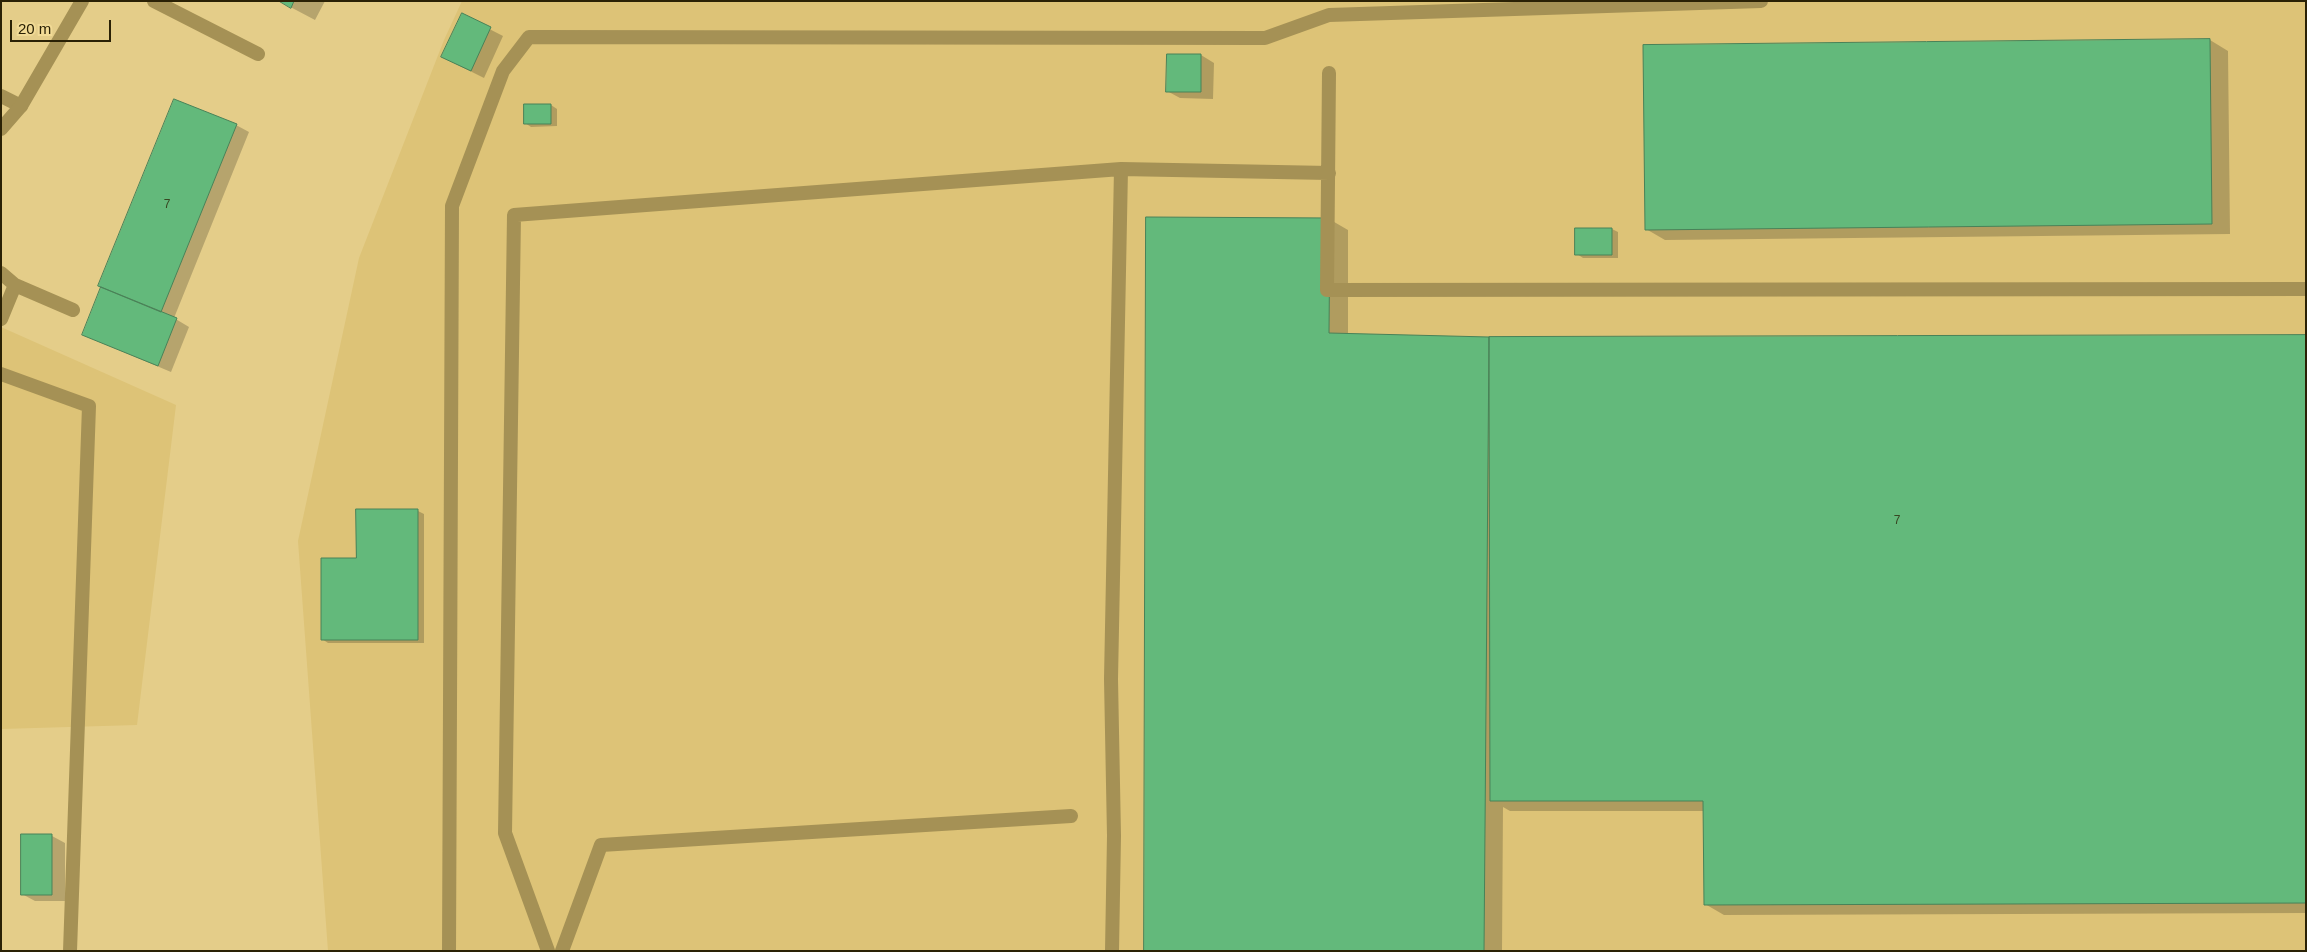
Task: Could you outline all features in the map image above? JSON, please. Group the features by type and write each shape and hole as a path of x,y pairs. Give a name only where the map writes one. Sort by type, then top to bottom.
{"street":[{"path":"1,130 21,106 82,1"},
{"path":"154,1 258,54"},
{"path":"449,951 452,206 502,71 529,37 1265,38 1329,8 1761,1"},
{"path":"1329,73 1327,290 2306,289"},
{"path":"1,96 21,106"},
{"path":"548,951 505,833 514,215 1121,169 1329,173"},
{"path":"1112,951 1114,836 1111,679 1121,169"},
{"path":"1,273 16,285 73,310"},
{"path":"1,318 16,285"},
{"path":"1,374 89,406 70,951"},
{"path":"562,951 601,845 1071,816"}],"shaded area":[{"path":"462,1 2306,1 2306,951 328,951 298,541 359,258 444,40"},
{"path":"1,327 176,405 137,725 1,729"}],"building":[{"path":"279,1 294,1 291,8"},
{"path":"462,13 491,27 471,71 441,57"},
{"path":"2210,39 2212,224 1645,230 1643,45"},
{"path":"1167,54 1201,54 1201,92 1166,92"},
{"path":"174,99 237,124 161,312 98,286"},
{"path":"524,104 551,104 551,124 524,124"},
{"path":"1146,217 1330,218 1329,333 1489,337 1484,951 1144,951"},
{"path":"1575,228 1612,228 1612,255 1575,255"},
{"path":"101,287 177,318 158,366 82,335"},
{"path":"2306,335 2306,903 1704,905 1703,801 1490,801 1489,337"},
{"path":"356,509 418,509 418,640 321,640 321,558 356,558"},
{"path":"21,834 52,834 52,895 21,895"}]}
